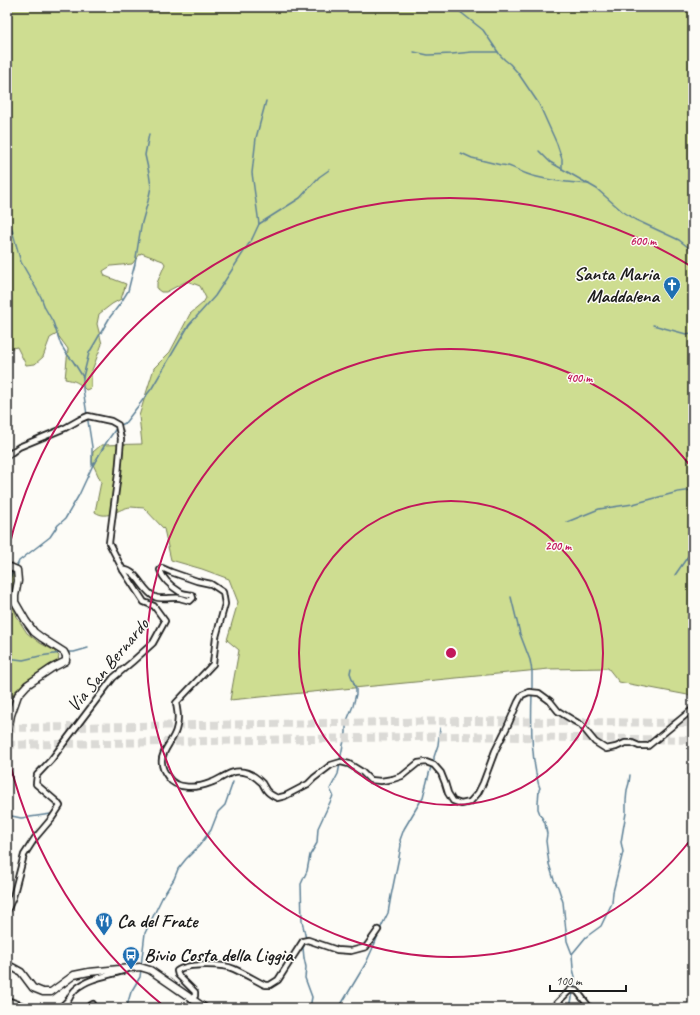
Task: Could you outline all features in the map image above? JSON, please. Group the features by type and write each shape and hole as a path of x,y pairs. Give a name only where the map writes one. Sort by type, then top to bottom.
{"street":[{"name":"Via San Bernardo","path":"7,456 19,447 65,428 88,416 111,421 119,427 121,439 118,474 109,543 123,570 144,602 154,606 165,621 153,643 113,678 38,775 36,784 60,806 35,838 24,855 13,897 7,911"},
{"path":"123,570 132,572 148,591 156,597 181,598 190,601 193,598 192,595 181,593 172,586 163,577 160,570 162,568 211,584 223,592 225,604 216,637 213,664 176,703 179,718 176,731 162,756 161,762 163,768 170,780 177,785 201,786 212,783 235,772 245,772 262,783 268,792 277,798 285,796 308,784 331,765 341,762 349,764 370,780 381,782 393,780 402,776 418,763 426,762 434,766 441,773 448,793 453,801 461,804 470,802 478,793 495,750 518,702 522,695 529,692 539,693 550,701 558,711 581,725 595,742 606,749 632,742 639,746 648,746 693,709"},
{"path":"7,737 11,714 18,695 27,685 66,660 64,652 34,632 26,621 15,602 18,581 12,569"},
{"path":"192,999 195,992 194,990 178,975 177,971 184,968 217,966 233,968 265,985 270,985 278,980 306,941 338,950 351,951 366,947 378,930"},
{"path":"7,967 12,967 21,972 34,988 43,992 51,992 74,975 140,967 150,970 205,1008"},
{"path":"60,1008 74,989 98,977 118,973 129,968"},
{"path":"549,1008 553,1007 570,990 577,991 590,1008"},
{"path":"7,1000 22,1005 25,1008"},
{"path":"86,1008 93,1004"}],"green space":[{"path":"7,7 693,7 693,696 619,682 608,668 549,669 230,700 239,650 227,640 238,602 229,579 171,560 164,529 144,508 126,508 109,515 95,512 101,482 92,462 93,452 101,445 142,444 139,416 154,368 170,352 190,314 203,303 206,298 200,286 187,281 166,292 161,292 157,289 157,283 165,264 163,261 141,253 132,264 111,266 103,271 105,276 126,284 121,299 99,314 97,324 102,344 91,373 91,388 86,390 77,382 65,379 68,349 57,334 50,338 43,357 35,364 26,365 17,347 7,349"},
{"path":"7,573 13,574 14,577 11,596 13,607 18,619 27,633 40,643 53,650 59,656 58,661 26,682 15,691 10,700 7,702"}],"waterway":[{"path":"454,7 483,30 500,55 518,73 539,104 557,144 562,159 562,169"},
{"path":"414,52 428,55 498,52"},
{"path":"16,568 19,561 50,537 58,525 65,519 106,443 117,427 125,423 152,388 189,325 215,296 252,239 259,224 252,173 256,138 266,101"},
{"path":"92,465 92,447 83,389 83,377 89,353 110,317 128,291 135,264 141,226 151,187 145,155 149,134"},
{"path":"539,151 550,162 597,189 623,212 636,220 679,240 693,251"},
{"path":"461,153 472,158 508,166 527,174 542,178 589,184"},
{"path":"259,224 300,198 319,177 329,170"},
{"path":"7,215 21,262 41,297 53,322 61,345 83,377"},
{"path":"653,325 686,334 693,333"},
{"path":"567,522 599,509 633,504 678,492 693,490"},
{"path":"675,575 693,549"},
{"path":"7,581 14,571"},
{"path":"511,597 520,634 530,660 532,671 532,691"},
{"path":"67,652 74,652 88,648"},
{"path":"7,658 23,660 61,653"},
{"path":"340,760 346,733 346,723 356,694 356,689 350,673 351,668"},
{"path":"532,694 532,744 534,763 540,788 538,809 545,823 549,864 563,902 567,941 572,954 575,977 574,989"},
{"path":"339,1008 366,963 388,913 401,845 400,840 404,829 423,797 438,745 440,728"},
{"path":"306,939 302,921 301,884 307,871 310,855 317,843 318,828 333,795 330,789 338,774 340,764"},
{"path":"572,954 586,937 601,926 612,903 613,892 623,852 621,842 630,775"},
{"path":"141,966 145,933 162,898 174,879 178,869 211,830 218,812 225,805 233,782"},
{"path":"7,815 21,818 51,814"},
{"path":"306,942 303,948 306,967 305,978 312,997 310,1008"},
{"path":"127,1008 131,992 140,977 141,969"},
{"path":"570,1008 573,992"}],"tunnel":[{"path":"7,728 462,721 693,723"},
{"path":"7,745 460,736 693,740"}],"place":[{"name":"Santa Maria Maddalena","path":"672,300"},
{"name":"Ca del Frate","path":"104,936"},
{"name":"Bivio Costa della Liggia","path":"131,970"}]}
